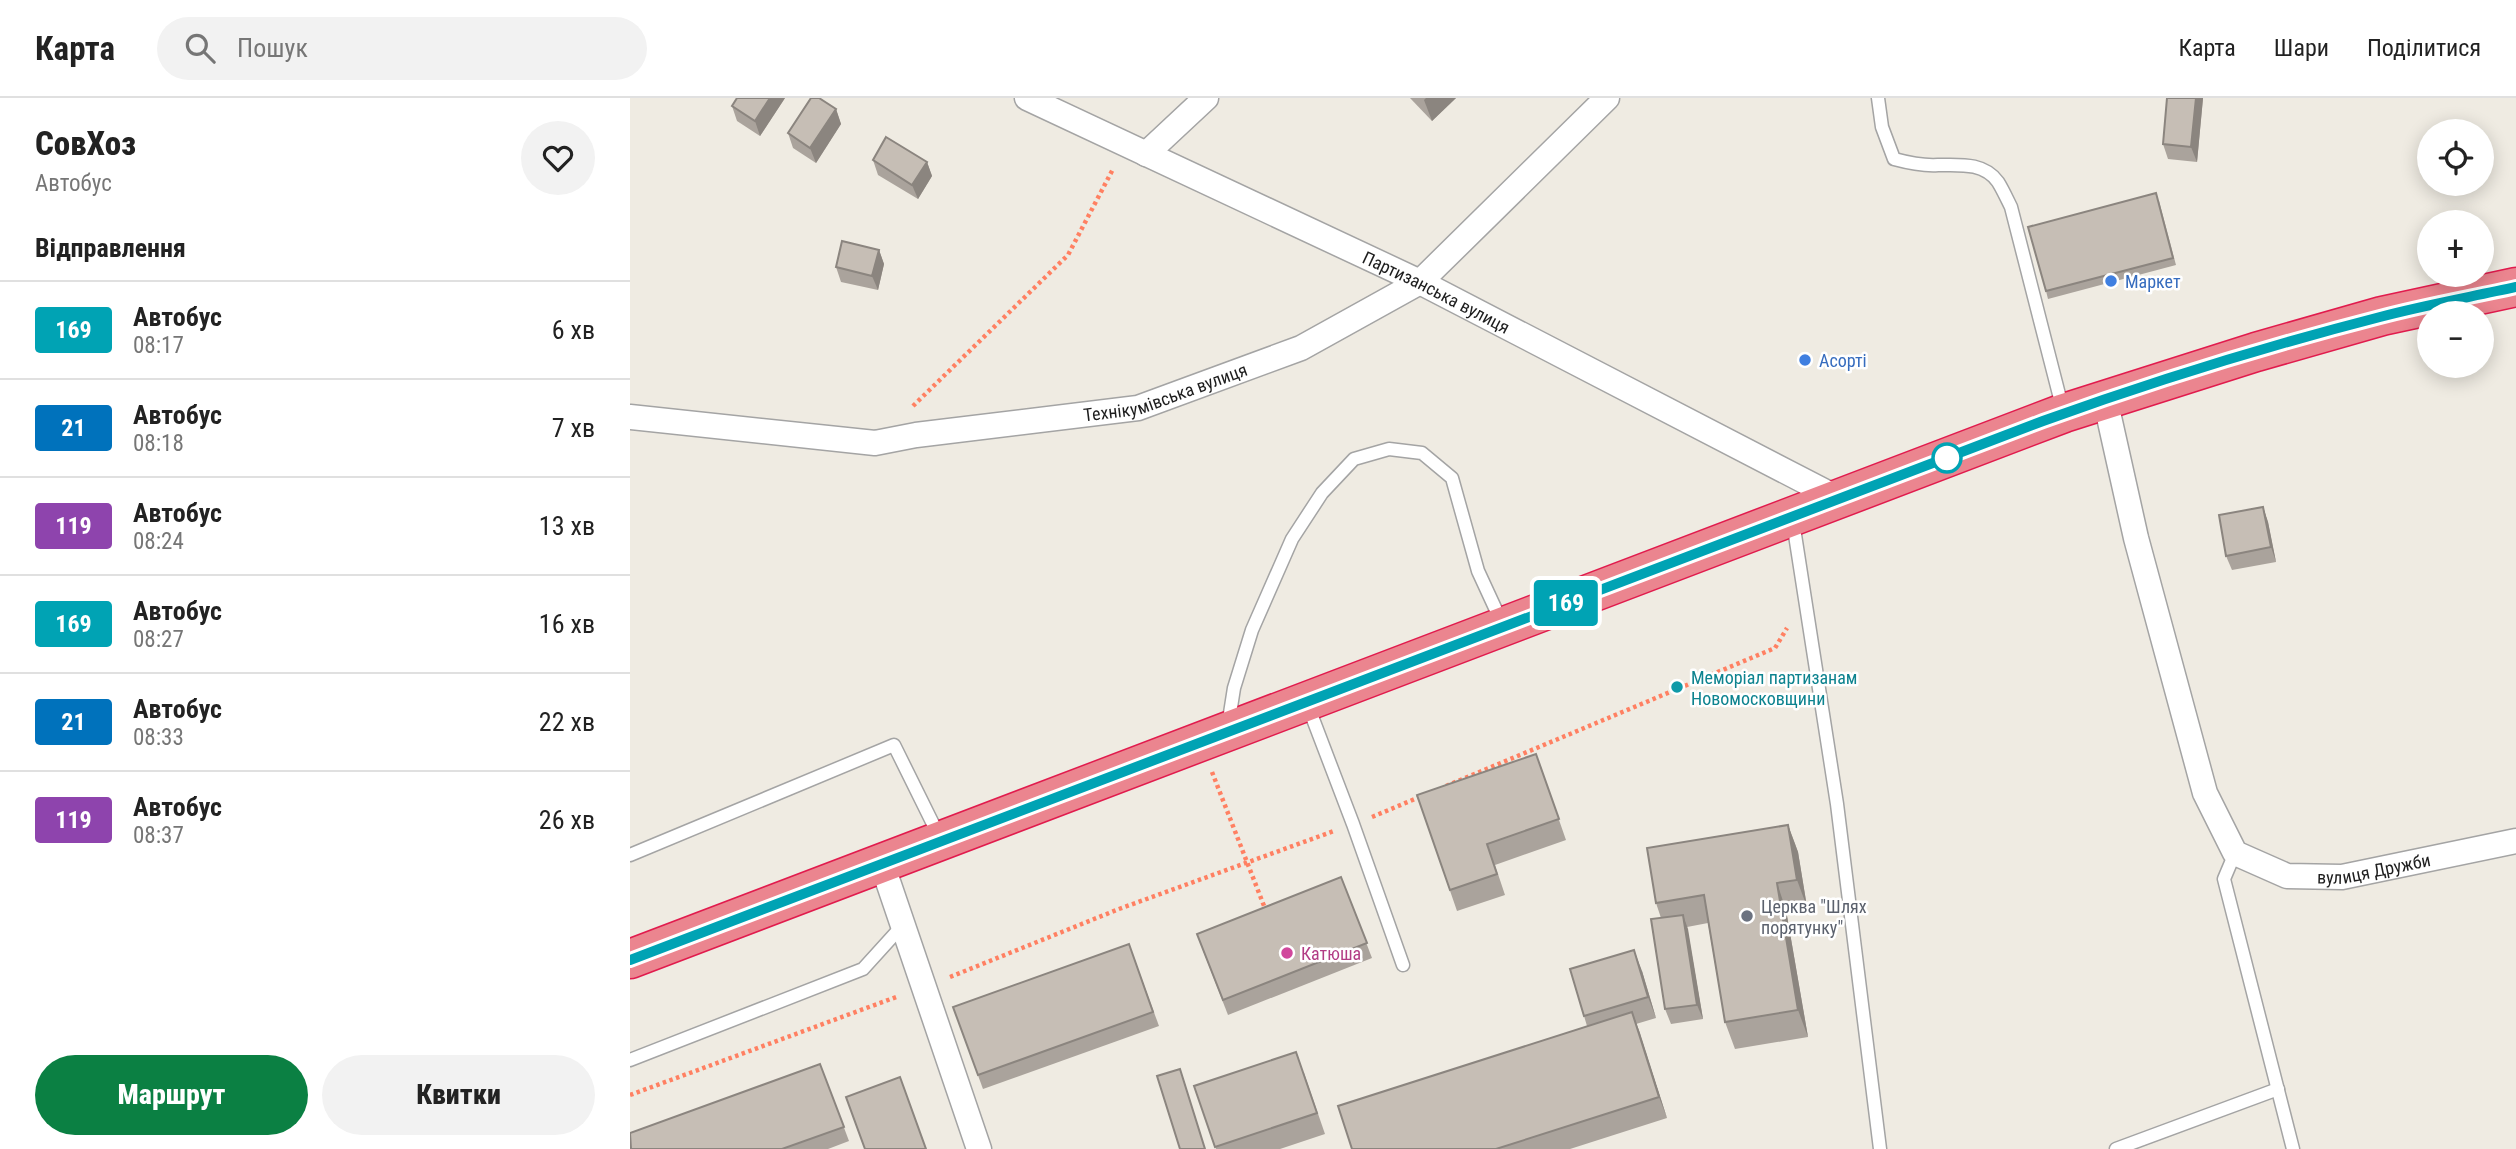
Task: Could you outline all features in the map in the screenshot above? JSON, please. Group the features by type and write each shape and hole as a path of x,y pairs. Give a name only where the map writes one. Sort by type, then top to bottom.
{"highway":[{"path":"630,960 2064,413 2256,352 2382,316 2516,287"}],"street":[{"name":"Партизанська вулиця","path":"1027,98 1420,282 1839,499"},
{"path":"1136,150 1206,98"},
{"name":"Технікумівська вулиця","path":"630,417 875,443 916,435 1138,408 1301,348 1420,282 1607,98"},
{"path":"2105,399 2136,538 2204,793 2235,853"},
{"name":"вулиця Дружби","path":"2235,853 2287,876 2342,877 2516,841"},
{"path":"882,864 979,1149"}],"lane":[{"path":"1878,98 1882,127 1894,159 1911,164 1937,166 1962,163 1979,168 1997,180 2011,207 2064,413"},
{"path":"1214,737 1234,688 1252,630 1292,539 1322,493 1354,459 1389,449 1422,453 1452,478 1478,571 1504,626"},
{"path":"1792,518 1838,804 1880,1149"},
{"path":"1306,702 1403,965"},
{"path":"630,855 894,745 942,842"},
{"path":"2235,853 2224,879 2293,1149"},
{"path":"630,1060 863,969 902,926"},
{"path":"2116,1149 2277,1089"}],"path":[{"path":"875,443 1068,255 1136,150"},
{"path":"1443,787 1775,648 1806,598"},
{"path":"1214,737 1247,863 1270,922"},
{"path":"630,1095 923,988 1119,909 1353,824 1430,792"}],"building":[{"path":"737,98 770,98 755,121 732,106"},
{"path":"811,98 819,98 836,109 810,148 788,133"},
{"path":"2167,98 2196,98 2191,147 2163,144"},
{"path":"886,137 927,162 912,185 873,160"},
{"path":"2156,193 2173,258 2046,291 2028,227"},
{"path":"842,241 879,250 872,276 836,267"},
{"path":"2263,507 2271,547 2226,556 2219,515"},
{"path":"1536,754 1559,819 1487,844 1497,874 1450,890 1417,795"},
{"path":"1788,825 1797,880 1777,883 1798,1010 1725,1022 1704,895 1656,903 1647,848"},
{"name":"Катюша","path":"1341,877 1367,943 1223,1000 1197,934"},
{"path":"1683,915 1697,1005 1665,1009 1651,919"},
{"path":"1129,944 1153,1012 978,1075 953,1007"},
{"path":"1634,950 1648,997 1584,1016 1570,969"},
{"path":"1632,1012 1659,1097 1496,1149 1352,1149 1338,1106"},
{"path":"1296,1052 1317,1113 1215,1147 1194,1086"},
{"path":"820,1064 844,1127 782,1149 631,1149 630,1133"},
{"path":"1180,1069 1205,1149 1180,1149 1157,1076"},
{"path":"900,1077 926,1149 865,1149 846,1097"}],"bus line":[{"name":"169","path":"630,960 2043,421 2256,352 2382,316 2516,287"}],"place":[{"name":"Маркет","path":"2111,281"},
{"name":"Асорті","path":"1805,360"},
{"name":"Меморіал партизанам Новомосковщини","path":"1677,687"},
{"name":"Церква \"Шлях порятунку\"","path":"1747,916"},
{"name":"Катюша","path":"1287,953"}]}
